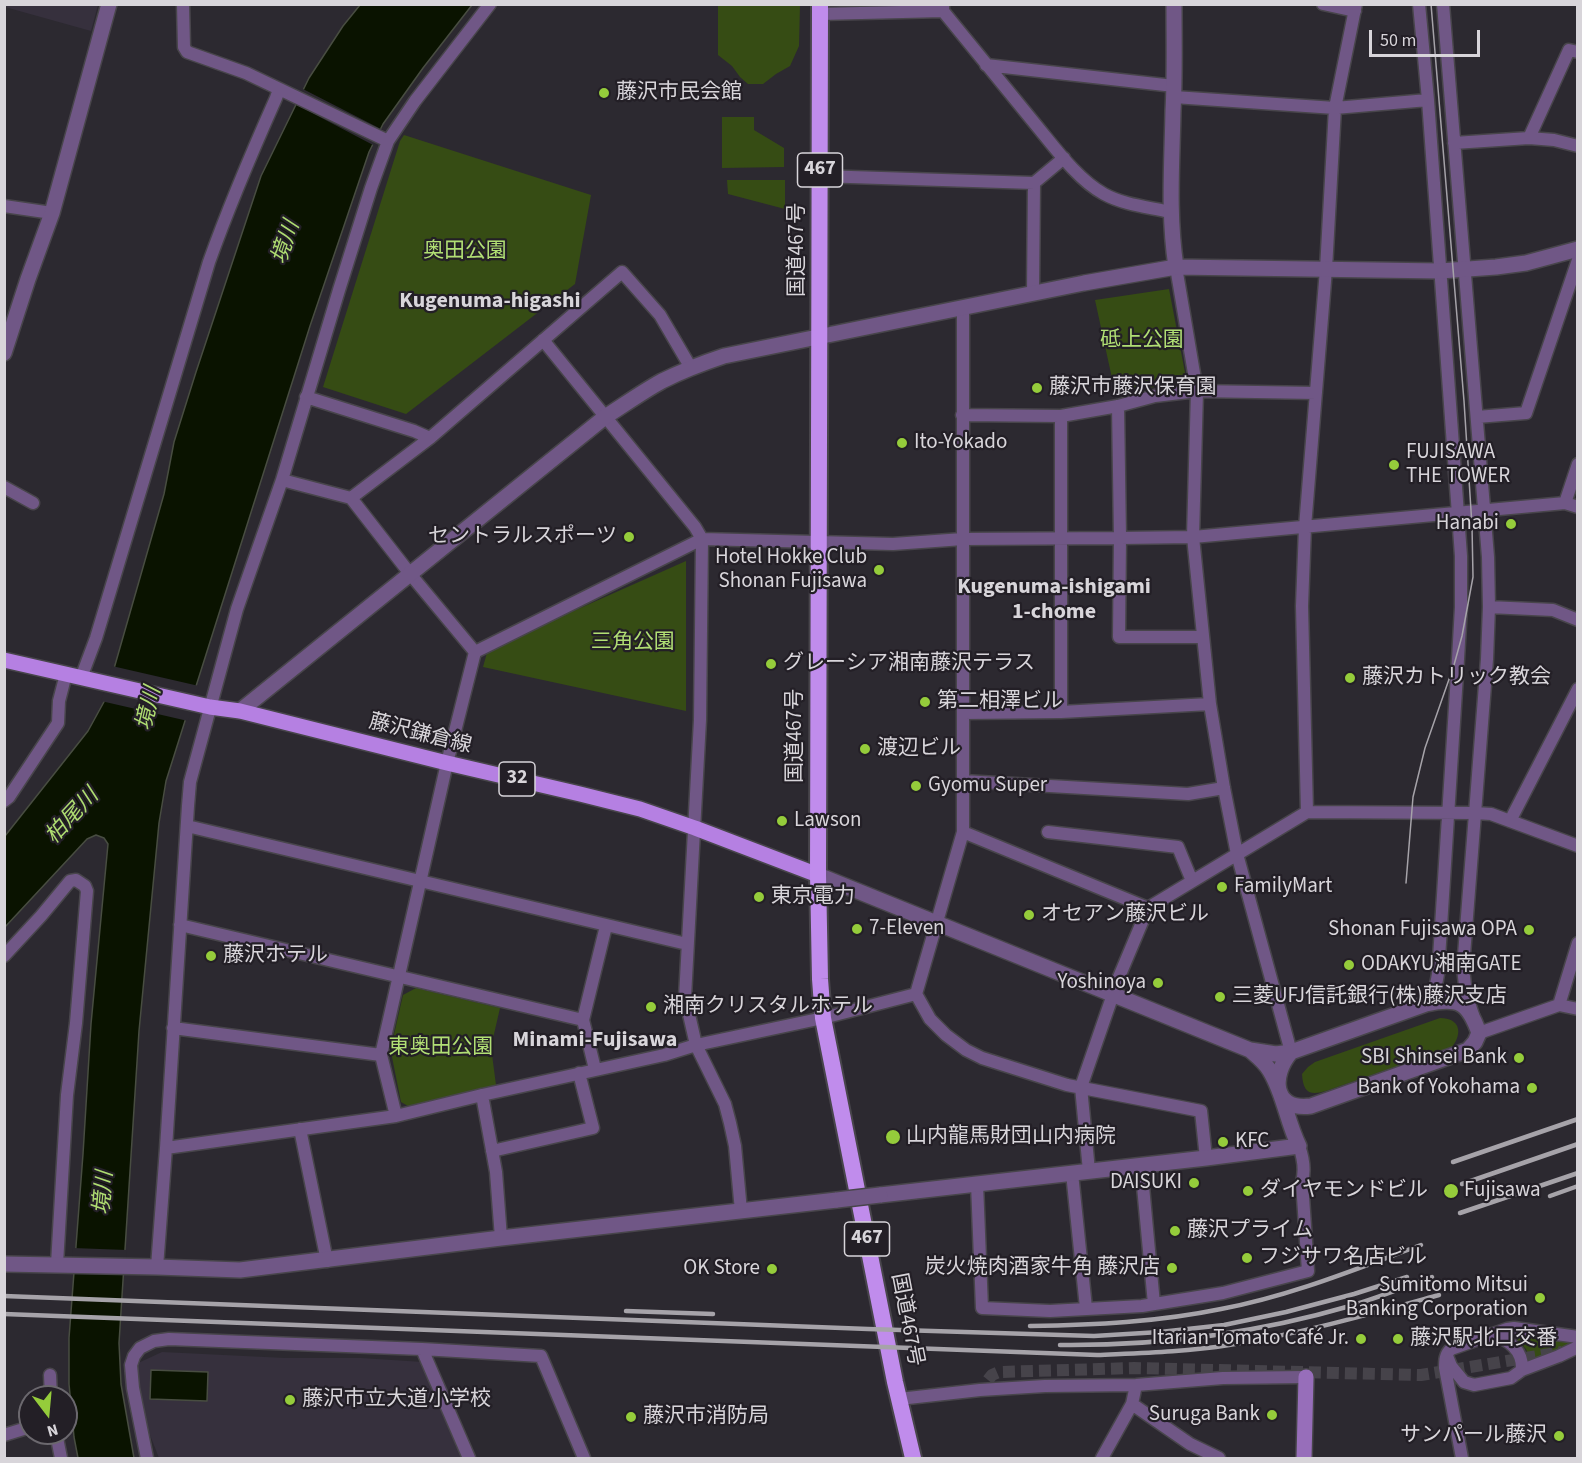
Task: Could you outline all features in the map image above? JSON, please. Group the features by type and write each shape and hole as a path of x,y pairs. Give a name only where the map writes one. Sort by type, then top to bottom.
{"highway":[{"name":"国道467号","path":"820,9 818,875 820,979 823,1018 899,1399 913,1458"}],"main road":[{"name":"藤沢鎌倉線","path":"4,660 207,706 240,711 630,807 695,828 818,875"},
{"path":"1305,1458 1306,1377"}],"street":[{"path":"4,352 52,213 108,4"},
{"path":"183,4 184,47 187,52 246,73 388,141"},
{"path":"157,1267 190,782 207,706 237,609 282,480 371,188 388,141 414,101 490,4"},
{"path":"1174,4 1170,212 1172,241 1197,391 1193,537 1210,704 1237,854 1292,1052"},
{"path":"1307,812 1302,606 1305,527 1326,270 1335,108 1355,8 1323,4"},
{"path":"1419,4 1461,556 1461,607 1438,974 1432,998 1426,1004"},
{"path":"1443,4 1488,557 1489,607 1463,968 1466,993 1479,1034"},
{"path":"820,9 943,8 986,65 1064,158 1093,188 1123,202 1170,212"},
{"path":"1529,138 1569,50 1578,52"},
{"path":"986,65 1174,92 1335,108 1428,100"},
{"path":"82,678 209,262 228,208 279,89"},
{"path":"1454,143 1529,138 1554,140 1578,146"},
{"path":"820,176 1034,183 1064,158"},
{"path":"1033,294 1034,183"},
{"path":"4,207 52,213"},
{"path":"240,711 605,417 663,381 724,356 1084,283 1176,267 1440,271 1526,263 1578,249"},
{"path":"1477,417 1526,413 1578,260"},
{"path":"351,498 430,438 622,272 660,315 691,368"},
{"path":"963,308 963,832 916,994 930,1019 966,1050 1067,1085 1201,1112 1206,1158"},
{"path":"543,340 695,527 702,539 700,720 685,998 696,1045 725,1104 735,1146 741,1212"},
{"path":"962,415 1061,416 1118,406 1155,396 1197,391 1316,393"},
{"path":"306,398 430,438"},
{"path":"1118,406 1119,637 1203,637"},
{"path":"1060,712 1061,416"},
{"path":"1565,503 1578,464"},
{"path":"282,480 351,498 475,652"},
{"path":"4,487 33,503"},
{"path":"396,1116 381,1055 447,763 475,652 702,539 893,544 963,539 1193,537 1565,503 1578,507"},
{"path":"1489,607 1553,610 1578,620"},
{"path":"4,801 58,723 59,700 66,674"},
{"path":"1510,821 1576,695"},
{"path":"963,713 1060,712 1210,704"},
{"path":"963,781 1188,794 1224,788"},
{"path":"1089,1171 1081,1087 1113,994 1148,908 1307,812 1491,814 1578,846"},
{"path":"187,826 687,944"},
{"path":"963,832 1148,908"},
{"path":"1048,832 1178,847 1192,881"},
{"path":"818,875 1250,1050 1265,1054 1292,1052 1426,1004 1441,1001 1462,1005 1473,1017"},
{"path":"4,956 70,881 79,881 85,886 87,891 76,1023 67,1095 59,1264"},
{"path":"180,925 583,1020"},
{"path":"596,1070 583,1020 606,926"},
{"path":"1559,1005 1578,943"},
{"path":"166,1148 396,1116 696,1045 823,1018 916,994"},
{"path":"1292,1052 1281,1066 1278,1076 1279,1092 1292,1105 1311,1106 1468,1050 1479,1034 1559,1005 1578,1009"},
{"path":"173,1028 381,1055"},
{"path":"977,1184 982,1308 1050,1311 1142,1306 1223,1293 1308,1271 1302,1155 1269,1069 1250,1050"},
{"path":"492,1151 593,1128 579,1073"},
{"path":"482,1095 496,1172 501,1238"},
{"path":"300,1129 327,1261"},
{"path":"4,1264 240,1270 1299,1146"},
{"path":"1141,1165 1154,1304"},
{"path":"1072,1173 1086,1308"},
{"path":"1462,1458 1445,1368 1447,1355 1451,1349 1514,1328 1578,1337"},
{"path":"1492,1334 1510,1342 1516,1348 1523,1362 1522,1370"},
{"path":"147,1458 133,1388 131,1365 134,1356 145,1344 169,1339 541,1356 584,1458"},
{"path":"1447,1355 1455,1372 1464,1382 1474,1385 1508,1379 1522,1370 1578,1347"},
{"path":"422,1349 468,1458"},
{"path":"50,1375 50,1385"},
{"path":"899,1399 984,1385 1136,1385 1223,1378 1306,1377"},
{"path":"1102,1458 1132,1404 1136,1385"},
{"path":"1132,1404 1190,1444 1219,1458"}],"shaded area":[{"path":"5,4 98,5 91,31"},
{"name":"藤沢市立大道小学校","path":"162,1352 423,1362 463,1458 159,1458 145,1422 136,1364"}],"green space":[{"path":"718,5 800,5 799,46 790,66 763,84 748,84 732,66 718,55"},
{"path":"722,117 754,117 754,130 784,148 784,167 722,168"},
{"name":"奥田公園","path":"404,135 591,195 575,284 406,414 323,387 400,141"},
{"path":"727,180 785,180 785,209 728,194"},
{"name":"砥上公園","path":"1169,289 1187,383 1115,392 1095,300"},
{"name":"三角公園","path":"686,561 686,711 483,667 488,649"},
{"name":"東奥田公園","path":"416,988 500,1008 491,1047 496,1085 408,1106 401,1102 392,1057 392,1043 403,995"},
{"path":"1440,1018 1452,1021 1458,1027 1458,1037 1452,1047 1326,1091 1311,1093 1306,1089 1302,1074 1315,1062"},
{"path":"1520,1337 1568,1342 1570,1346 1530,1360 1526,1349 1517,1340"}],"water":[{"path":"360,5 472,5 383,124 369,152 310,326 166,781 159,823 139,1031 119,1343 121,1384 134,1458 78,1458 76,1445 78,1445 78,1385 69,1385 69,1338 91,1024 108,844 104,838 96,835 87,839 5,927 5,836 88,731 105,700 164,494 174,442 261,176 309,78 343,26"},
{"path":"151,1370 208,1372 207,1401 150,1399"}],"pier":[{"path":"301,88 383,130 375,146 293,103"},
{"path":"112,666 199,686 188,721 101,701"},
{"path":"73,1248 127,1250 126,1275 71,1273"}],"tunnel":[{"path":"988,1380 999,1372 1134,1368 1421,1375 1562,1352"}],"tram line":[{"path":"1406,883 1413,797 1425,748 1462,636 1473,577 1464,401 1431,4"}],"railway":[{"path":"1453,1162 1578,1119"},
{"path":"1462,1184 1578,1144"},
{"path":"1460,1213 1578,1173"},
{"path":"1550,1196 1578,1186"},
{"path":"1030,1326 1126,1322 1174,1317 1247,1304 1297,1289 1421,1245"},
{"path":"4,1296 1094,1336 1224,1325 1286,1312 1407,1277"},
{"path":"1060,1345 1134,1343 1242,1331 1350,1306 1432,1277"},
{"path":"4,1314 1097,1355 1163,1352 1229,1345 1335,1323 1439,1295"},
{"path":"626,1311 713,1314"}],"place":[{"name":"藤沢市民会館","path":"604,93"},
{"name":"藤沢市藤沢保育園","path":"1037,388"},
{"name":"Ito-Yokado","path":"902,443"},
{"name":"FUJISAWA THE TOWER","path":"1394,465"},
{"name":"Hanabi","path":"1511,524"},
{"name":"セントラルスポーツ","path":"629,537"},
{"name":"Hotel Hokke Club Shonan Fujisawa","path":"879,570"},
{"name":"グレーシア湘南藤沢テラス","path":"771,664"},
{"name":"藤沢カトリック教会","path":"1350,678"},
{"name":"第二相澤ビル","path":"925,702"},
{"name":"渡辺ビル","path":"865,749"},
{"name":"Gyomu Super","path":"916,786"},
{"name":"Lawson","path":"782,821"},
{"name":"FamilyMart","path":"1222,887"},
{"name":"東京電力","path":"759,897"},
{"name":"オセアン藤沢ビル","path":"1029,915"},
{"name":"7-Eleven","path":"857,929"},
{"name":"Shonan Fujisawa OPA","path":"1529,930"},
{"name":"藤沢ホテル","path":"211,956"},
{"name":"ODAKYU湘南GATE","path":"1349,965"},
{"name":"Yoshinoya","path":"1158,983"},
{"name":"三菱UFJ信託銀行(株)藤沢支店","path":"1220,997"},
{"name":"湘南クリスタルホテル","path":"651,1007"},
{"name":"SBI Shinsei Bank","path":"1519,1058"},
{"name":"Bank of Yokohama","path":"1532,1088"},
{"name":"山内龍馬財団山内病院","path":"893,1137"},
{"name":"KFC","path":"1223,1142"},
{"name":"DAISUKI","path":"1194,1183"},
{"name":"ダイヤモンドビル","path":"1248,1191"},
{"name":"Fujisawa","path":"1451,1191"},
{"name":"藤沢プライム","path":"1175,1231"},
{"name":"フジサワ名店ビル","path":"1247,1258"},
{"name":"炭火焼肉酒家牛角 藤沢店","path":"1172,1268"},
{"name":"OK Store","path":"772,1269"},
{"name":"Sumitomo Mitsui Banking Corporation","path":"1540,1298"},
{"name":"Itarian Tomato Café Jr.","path":"1361,1339"},
{"name":"藤沢駅北口交番","path":"1398,1339"},
{"name":"藤沢市立大道小学校","path":"290,1400"},
{"name":"Suruga Bank","path":"1272,1415"},
{"name":"藤沢市消防局","path":"631,1417"},
{"name":"サンパール藤沢","path":"1559,1436"}],"district":[{"name":"Kugenuma-higashi","path":"490,302"},
{"name":"Kugenuma-ishigami 1-chome","path":"1054,600"},
{"name":"Minami-Fujisawa","path":"595,1041"}],"water label":[{"name":"境川","path":"287,243"},
{"name":"境川","path":"150,709"},
{"name":"柏尾川","path":"73,817"},
{"name":"境川","path":"105,1193"}]}
